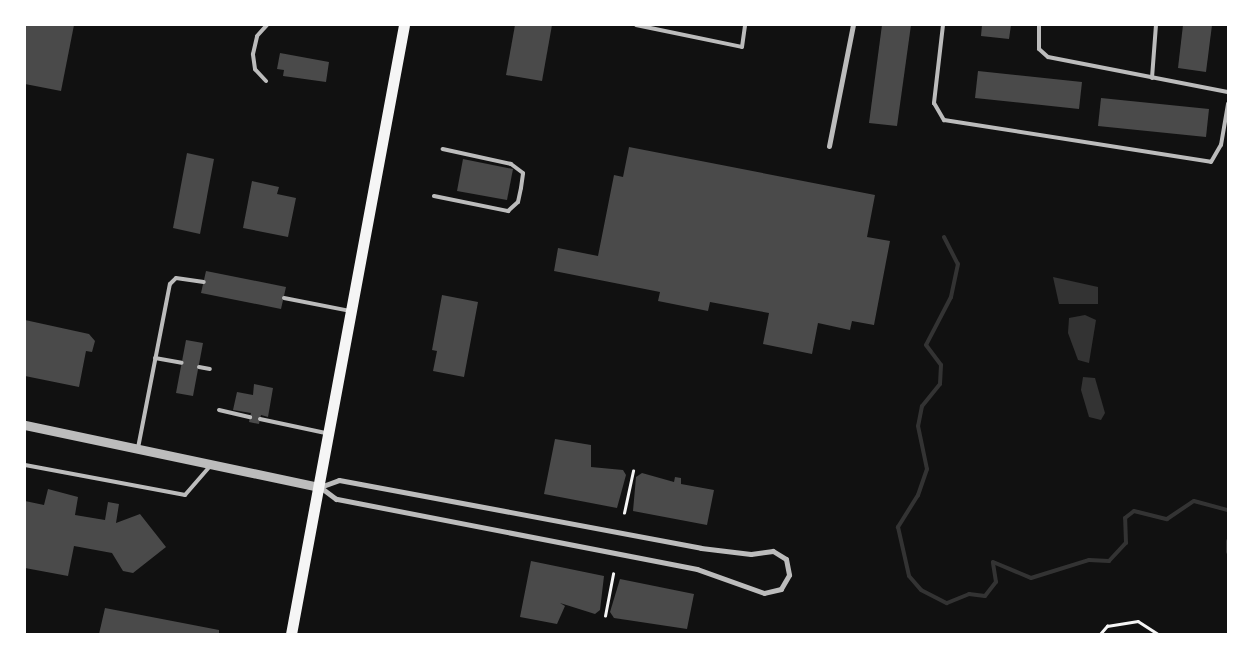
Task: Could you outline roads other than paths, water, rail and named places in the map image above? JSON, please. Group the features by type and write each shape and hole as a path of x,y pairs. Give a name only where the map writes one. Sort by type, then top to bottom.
{"main road":[{"path":"291,634 320,487 404,25"}],"street":[{"path":"830,146 853,25"},
{"path":"25,425 320,487 336,499 697,569 764,593 781,589 788,575 786,559 773,551 751,554 701,548 339,480 320,487"}],"lane":[{"path":"266,81 255,70 253,54 258,36 267,25"},
{"path":"636,25 742,47 746,25"},
{"path":"943,25 934,104 944,120 1211,162 1221,145 1228,104"},
{"path":"1040,25 1039,49 1048,57 1228,92"},
{"path":"1152,78 1156,25"},
{"path":"434,196 508,211 518,202 521,188 523,173 511,164 443,150"},
{"path":"138,448 170,284 176,278 204,282"},
{"path":"284,298 352,312"},
{"path":"155,358 182,363"},
{"path":"199,366 210,369"},
{"path":"219,410 250,417"},
{"path":"260,419 330,433"},
{"path":"25,465 185,495 211,465"}],"waterway":[{"path":"944,237 958,264 951,297 926,345 941,365 940,384 922,406 918,426 927,469 918,495 898,527 909,576 921,590 947,603 969,594 985,596 996,582 993,562 1031,578 1089,560 1109,561 1126,543 1125,518 1134,511 1167,519 1194,501 1228,510"},
{"path":"1228,541 1228,552"}]}
